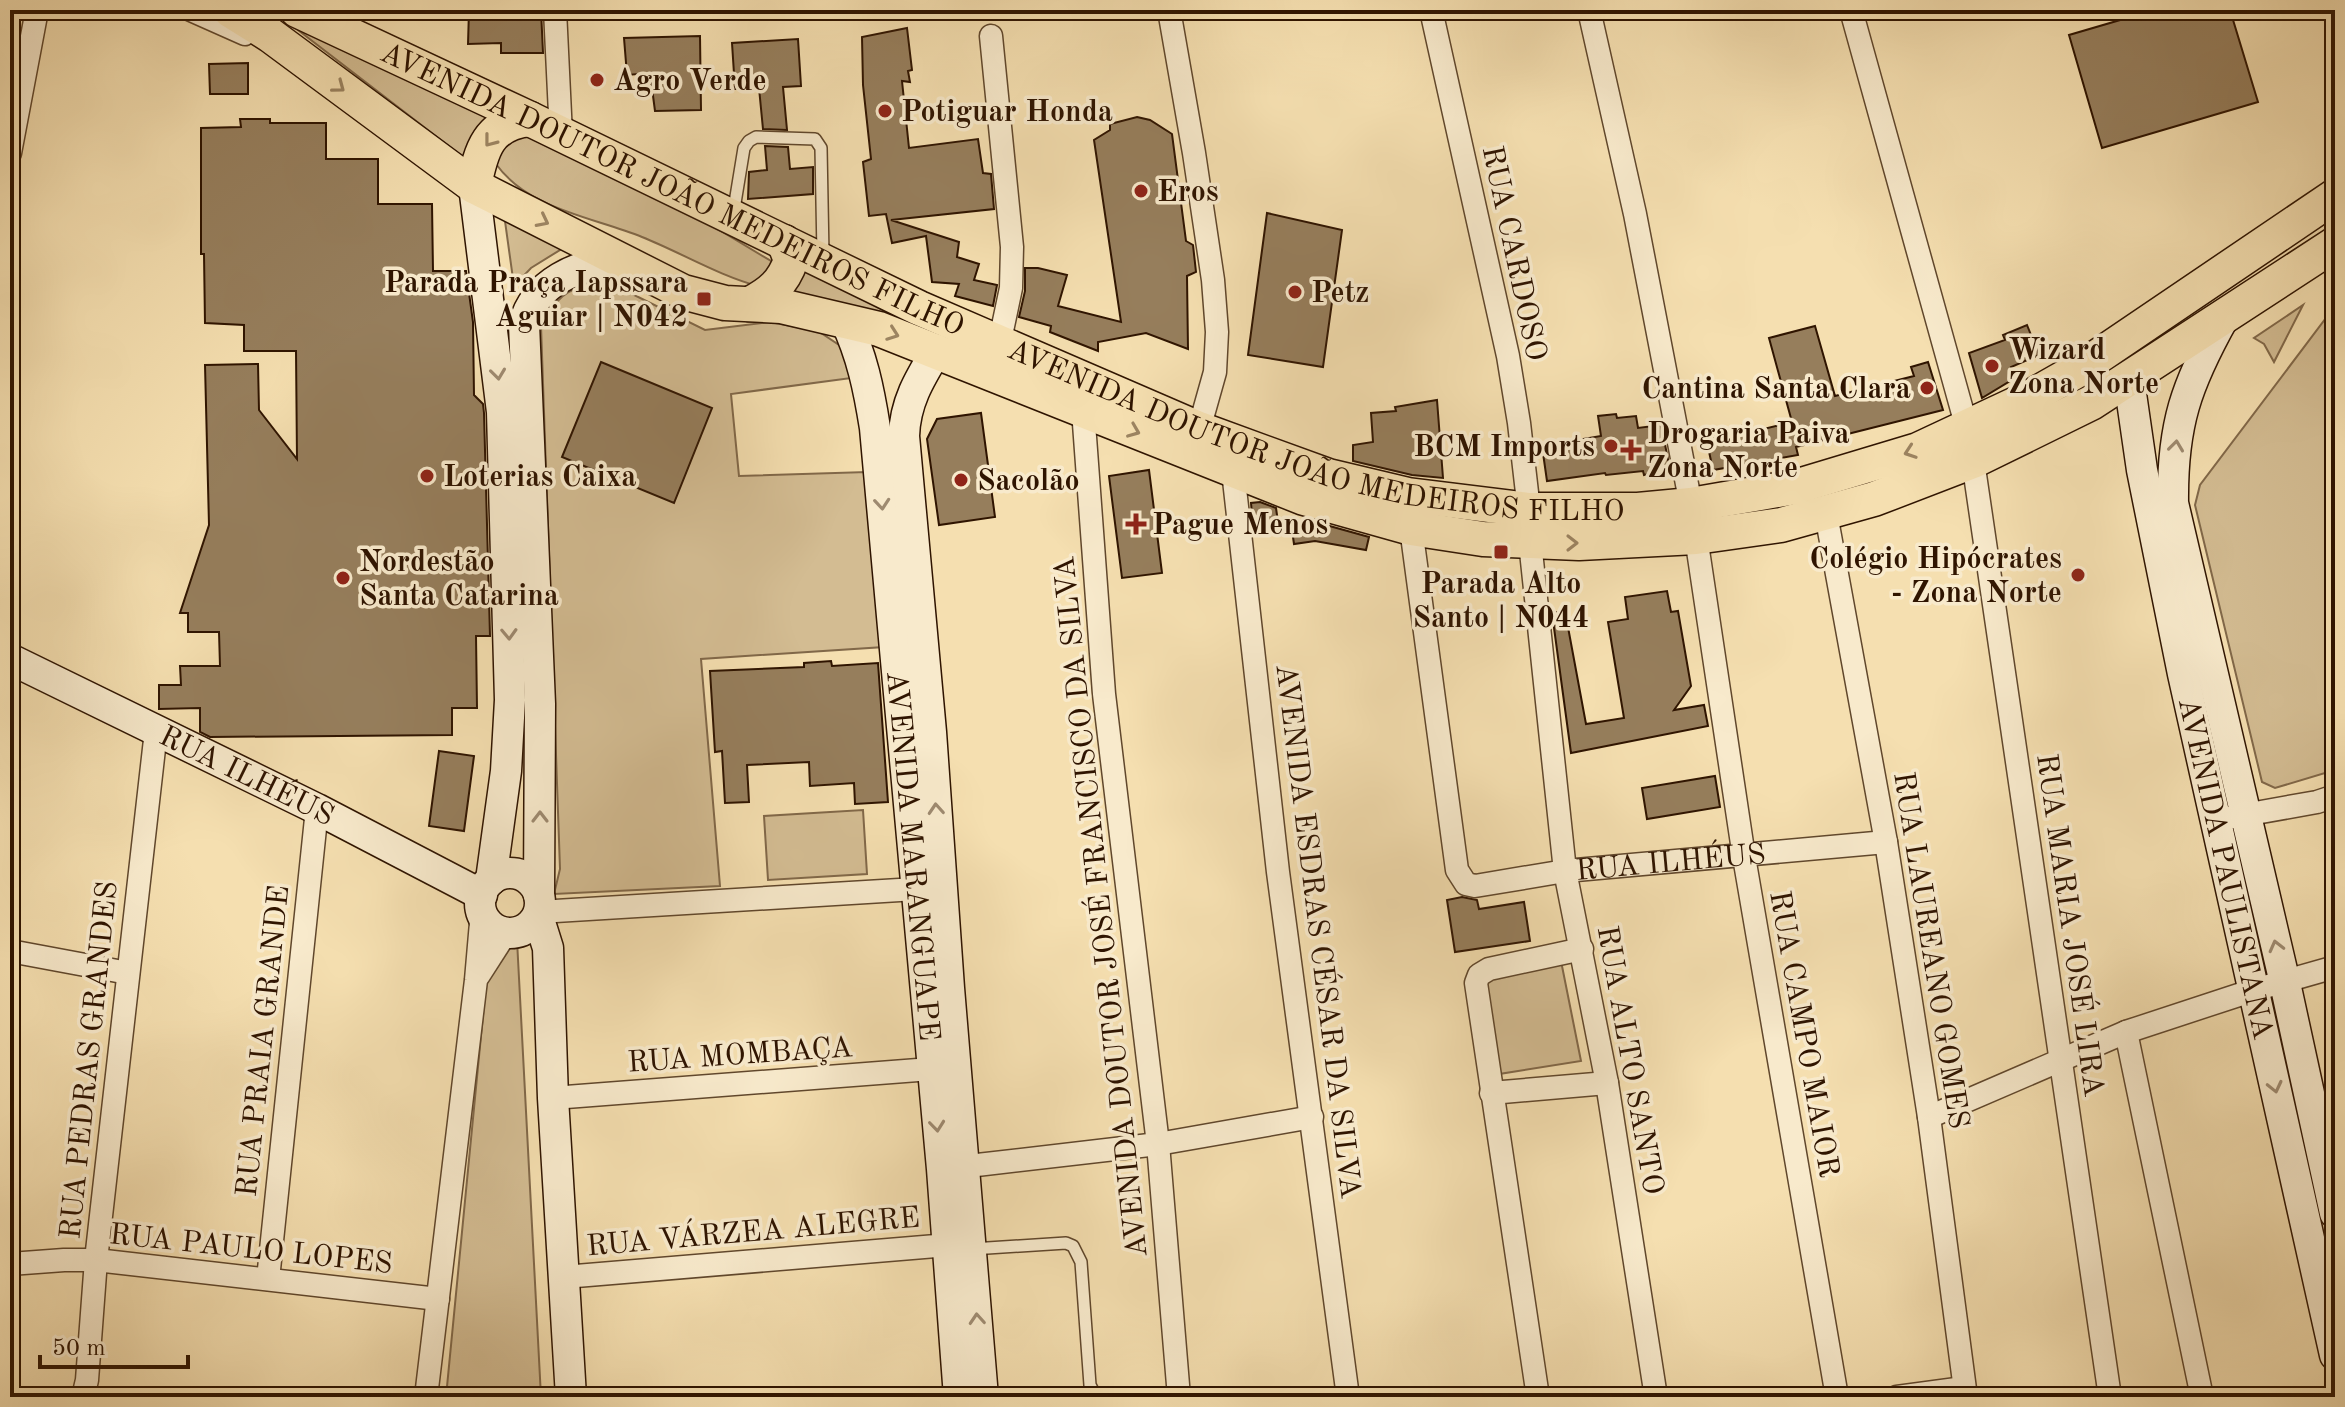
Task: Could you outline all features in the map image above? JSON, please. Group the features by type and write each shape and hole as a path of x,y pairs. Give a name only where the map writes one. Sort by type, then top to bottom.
{"main road":[{"name":"AVENIDA DOUTOR JOÃO MEDEIROS FILHO","path":"230,10 257,26 474,186 683,292 725,303 781,306 845,320 937,350 1233,471 1342,510 1438,538 1526,531"},
{"name":"AVENIDA DOUTOR JOÃO MEDEIROS FILHO","path":"297,10 999,345 1199,429 1328,476 1579,543 1694,521 1918,450 1970,445 2052,423 2129,380 2335,244"},
{"path":"527,918 491,926 485,895 510,724 502,412 474,186 487,141 497,131 517,121 530,119"},
{"name":"AVENIDA DOUTOR JOÃO MEDEIROS FILHO","path":"1694,521 1734,533 1826,514 1874,499 1970,445 2335,196"},
{"path":"750,304 778,287 783,279 791,260 784,242"},
{"path":"2129,380 2133,349 2147,336 2218,289 2265,245"},
{"path":"571,1397 548,993 527,918 540,704 524,343 528,312 532,302 542,292 582,266 617,258"},
{"name":"AVENIDA PAULISTANA","path":"2224,317 2197,365 2183,400 2173,478 2173,503 2208,659 2254,990 2335,1355"},
{"name":"AVENIDA MARANGUAPE","path":"845,320 854,338 892,461 932,747 949,988 953,1168 960,1247 983,1397"},
{"name":"AVENIDA MARANGUAPE","path":"937,350 916,385 892,461 916,889 931,1069 953,1168"},
{"name":"AVENIDA PAULISTANA","path":"2129,380 2142,470 2183,674 2285,983 2328,1150 2335,1213"},
{"path":"502,412 513,413 519,419 522,481 531,499"},
{"path":"2142,470 2159,508 2183,624 2192,644 2208,659"},
{"name":"RUA ILHÉUS","path":"10,659 485,895"},
{"path":"485,895 506,873 523,876 536,887 527,918"},
{"path":"916,889 930,898 937,963 949,988"},
{"name":"AVENIDA MARANGUAPE","path":"959,1397 960,1247"}],"street":[{"path":"10,153 37,10"},
{"name":"AVENIDA DOUTOR JOÃO MEDEIROS FILHO","path":"191,10 302,59"},
{"path":"555,10 561,135"},
{"path":"1169,10 1213,280 1217,332 1215,372 1199,429"},
{"name":"RUA CARDOSO","path":"1431,10 1508,356 1519,423 1526,531"},
{"name":"RUA CAMPO MAIOR","path":"1589,10 1635,214 1694,521 1744,857 1837,1397"},
{"name":"RUA MARIA JOSÉ LIRA","path":"1851,10 1970,445 2110,1397"},
{"path":"991,36 1012,247 1011,288 999,345"},
{"name":"AVENIDA DOUTOR JOSÉ FRANCISCO DA SILVA","path":"1083,410 1104,694 1158,1144 1179,1397"},
{"name":"AVENIDA ESDRAS CÉSAR DA SILVA","path":"1233,471 1278,872 1348,1397"},
{"name":"RUA LAUREANO GOMES","path":"1826,514 1886,842 1929,1117 1965,1393"},
{"name":"RUA ALTO SANTO","path":"1526,531 1565,871 1607,1083 1656,1397"},
{"name":"RUA ILHÉUS","path":"1438,538 1460,877 1466,884 1475,886 1565,871 1886,842"},
{"name":"RUA PEDRAS GRANDES","path":"83,1397 156,731"},
{"path":"2230,818 2335,796"},
{"name":"RUA PRAIA GRANDE","path":"268,1279 317,809"},
{"path":"476,980 527,918 916,889"},
{"path":"426,1397 485,895"},
{"path":"1538,1397 1476,997 1477,978 1489,969 1582,949"},
{"path":"10,951 128,973"},
{"path":"1929,1117 2126,1032 2335,967"},
{"path":"2126,1032 2202,1397"},
{"name":"RUA MOMBAÇA","path":"553,1098 931,1069"},
{"path":"1491,1093 1607,1083"},
{"path":"953,1168 1158,1144 1312,1117"},
{"name":"RUA VÁRZEA ALEGRE","path":"564,1277 960,1247"},
{"name":"RUA PAULO LOPES","path":"10,1264 96,1260 438,1299"},
{"path":"1897,1397 1965,1393"}],"lane":[{"path":"733,219 744,148 749,141 756,137 815,139 821,148 823,260"},
{"path":"2262,291 2291,286 2335,256"},
{"path":"1474,551 1501,552 1526,531"},
{"path":"960,1247 1066,1243 1073,1246 1081,1262 1090,1385 1096,1397"}],"shaded area":[{"path":"272,10 283,10 505,112 472,164"},
{"path":"522,134 691,213 771,261 773,269 761,287 715,271 642,237 544,202 510,180 496,164 499,146"},
{"path":"504,214 568,245 531,268 514,286"},
{"path":"802,264 900,320 789,291"},
{"path":"597,283 618,287 705,330 770,322 818,331 848,351 859,377 731,394 739,476 867,472 884,647 701,659 720,886 554,894 560,869 541,326 563,296 577,288"},
{"path":"2303,305 2274,362 2264,344 2254,338"},
{"path":"2335,306 2335,770 2275,788 2262,782 2195,505 2200,485"},
{"path":"863,810 867,874 768,880 764,816"},
{"path":"517,940 541,1397 446,1397 487,974"},
{"path":"1561,961 1581,1061 1499,1074 1485,975"}],"building":[{"path":"469,10 541,10 543,53 501,53 501,43 468,44"},
{"path":"2143,10 2230,10 2258,102 2102,148 2069,35 2144,13"},
{"name":"Potiguar Honda","path":"907,28 912,70 908,71 910,82 902,81 909,148 978,139 983,173 991,174 994,209 891,220 959,242 957,257 979,264 974,280 997,285 993,306 955,296 959,284 932,282 926,236 892,243 886,214 869,216 863,162 871,159 863,85 862,37"},
{"path":"700,36 701,110 655,111 650,73 627,75 624,38"},
{"path":"798,39 801,86 783,87 787,130 763,129 759,88 735,89 732,43"},
{"path":"248,63 248,94 210,94 209,64"},
{"name":"Eros","path":"1137,117 1150,120 1172,134 1186,241 1193,245 1196,272 1187,276 1188,349 1146,333 1098,342 1098,351 1050,332 1051,326 1019,317 1025,291 1025,268 1038,268 1067,275 1058,306 1121,322 1094,140 1110,130 1110,124"},
{"path":"240,119 270,119 270,123 326,123 326,159 378,159 378,204 432,204 433,271 466,271 473,322 474,395 483,404 484,413 490,636 476,636 477,708 452,708 452,735 210,737 200,732 200,708 159,709 159,685 181,685 180,666 220,666 219,632 188,632 188,613 180,613 209,525 205,365 258,364 259,410 297,459 296,351 244,351 244,325 205,323 204,254 201,254 201,128 241,127"},
{"path":"765,146 788,147 790,169 813,167 813,194 748,199 749,172 767,170"},
{"name":"Petz","path":"1267,213 1342,230 1323,367 1248,355"},
{"name":"Wizard Zona Norte","path":"2027,325 2039,355 2011,367 2015,378 1982,398 1969,353 2005,340 2003,335"},
{"path":"1815,326 1835,396 1914,376 1911,367 1928,362 1943,410 1796,447 1798,455 1713,470 1705,433 1741,426 1743,434 1792,422 1769,338"},
{"path":"601,362 712,408 674,503 562,457"},
{"path":"1437,400 1443,478 1412,475 1353,461 1353,445 1373,442 1371,413 1396,411 1395,407"},
{"name":"Sacolão","path":"981,413 995,517 939,525 927,439 937,419"},
{"path":"1616,414 1617,418 1636,416 1638,428 1661,425 1670,469 1644,475 1643,471 1605,473 1547,481 1542,446 1601,436 1598,416"},
{"name":"Pague Menos","path":"1149,470 1162,573 1122,578 1109,476"},
{"path":"1260,502 1276,508 1278,522 1253,525 1251,503"},
{"path":"1308,520 1369,537 1366,550 1315,541 1294,544 1291,523"},
{"path":"1667,591 1671,612 1678,611 1691,686 1674,710 1704,705 1708,726 1571,753 1552,613 1565,611 1586,724 1624,718 1608,622 1628,619 1625,597"},
{"path":"831,661 832,666 878,663 888,802 855,804 854,783 810,786 809,762 747,765 749,802 725,803 722,751 715,752 710,671 804,667 804,663"},
{"path":"439,751 474,756 464,831 429,826"},
{"path":"1715,776 1720,807 1647,819 1642,788"},
{"path":"1462,897 1477,900 1479,909 1524,902 1530,941 1455,952 1447,900"}],"place":[{"name":"Agro Verde","path":"597,80"},
{"name":"Potiguar Honda","path":"885,111"},
{"name":"Eros","path":"1141,191"},
{"name":"Petz","path":"1295,292"},
{"name":"Parada Praça Iapssara Aguiar | N042","path":"704,299"},
{"name":"Wizard Zona Norte","path":"1992,366"},
{"name":"Cantina Santa Clara","path":"1927,388"},
{"name":"BCM Imports","path":"1611,446"},
{"name":"Drogaria Paiva Zona Norte","path":"1631,450"},
{"name":"Loterias Caixa","path":"427,476"},
{"name":"Sacolão","path":"961,480"},
{"name":"Pague Menos","path":"1136,524"},
{"name":"Parada Alto Santo | N044","path":"1501,552"},
{"name":"Colégio Hipócrates - Zona Norte","path":"2078,575"},
{"name":"Nordestão Santa Catarina","path":"343,578"}]}
